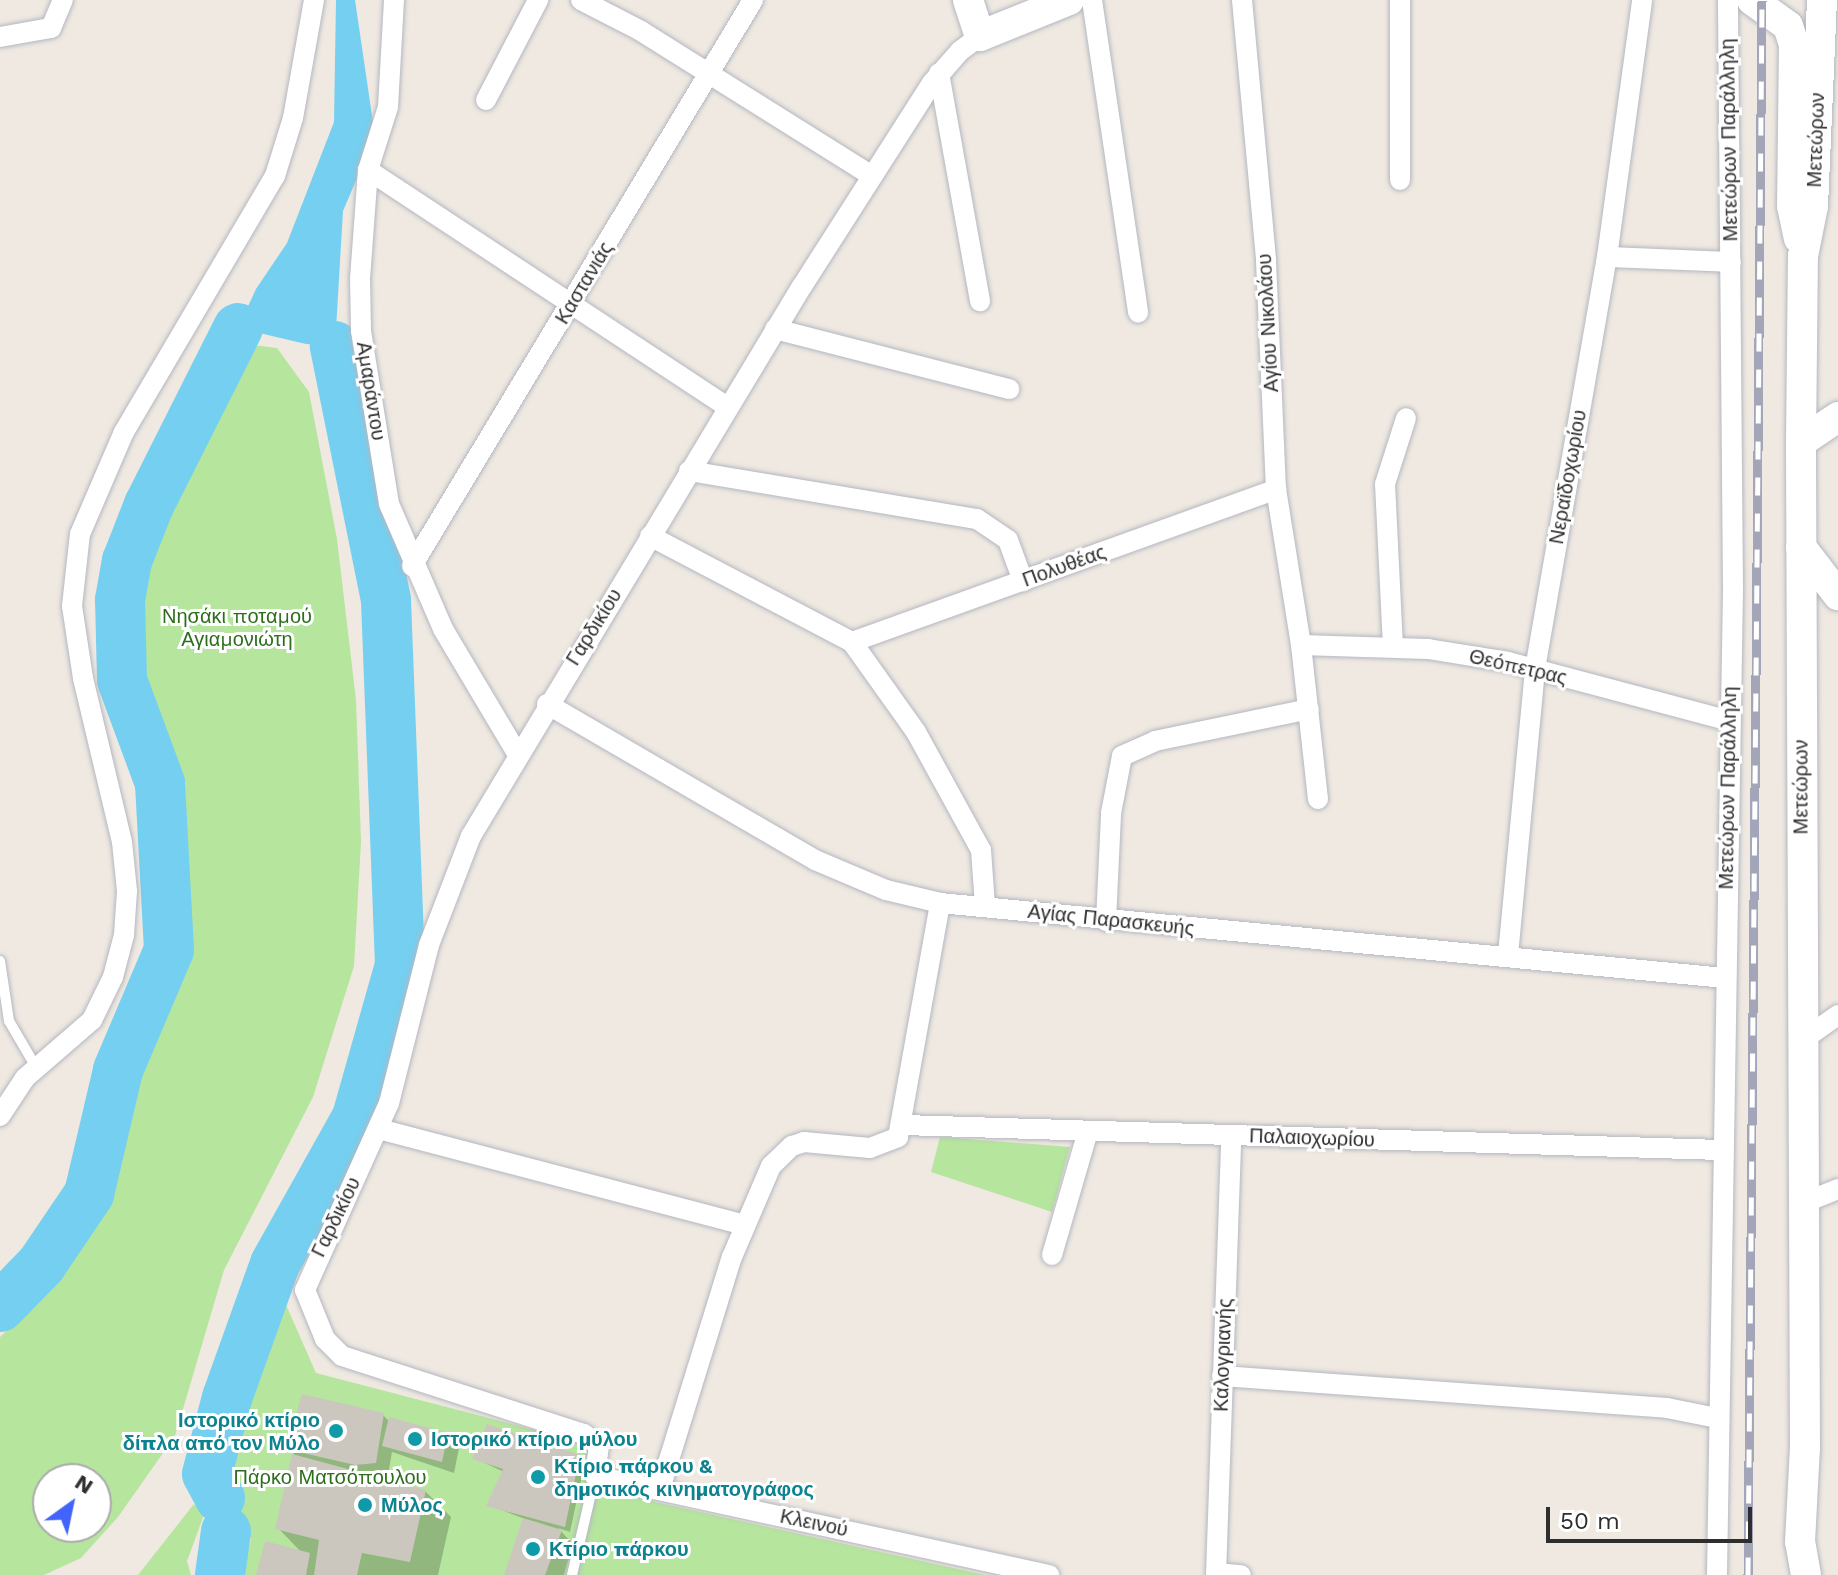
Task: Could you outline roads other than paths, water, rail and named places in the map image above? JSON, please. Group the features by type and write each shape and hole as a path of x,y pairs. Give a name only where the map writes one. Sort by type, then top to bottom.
{"main road":[{"path":"968,0 980,36"},
{"name":"Γαρδικίου","path":"980,36 1069,0"},
{"path":"1752,0 1788,26 1794,45 1792,206 1803,256"},
{"name":"Μετεώρων","path":"1806,1575 1800,1542 1805,1448 1801,1204 1803,256 1813,206 1827,13"},
{"path":"1801,442 1838,417"},
{"path":"1801,547 1838,595"}],"street":[{"path":"0,37 51,28 63,0"},
{"path":"0,1116 36,1067 92,1020 119,958 126,912 117,814 76,644 72,606 80,534 124,432 275,176 293,118 314,0"},
{"name":"Αμαράντου","path":"394,0 388,107 368,170 361,331 389,504 412,566 496,724 517,753"},
{"path":"486,100 538,0"},
{"path":"581,0 710,73 872,176"},
{"name":"Καστανιάς","path":"412,566 753,0"},
{"path":"1092,0 1138,313"},
{"name":"Αγίου Νικολάου","path":"1242,0 1266,261 1276,489 1301,645 1318,799"},
{"path":"1400,0 1400,180"},
{"name":"Νεραϊδοχωρίου","path":"1508,955 1535,669 1607,257 1642,0"},
{"name":"Μετεώρων Παράλληλη","path":"1717,1575 1720,1150 1729,721 1731,262 1728,0"},
{"name":"Γαρδικίου","path":"595,1476 599,1446 584,1434 342,1356 325,1339 305,1281 379,1129 446,895 471,836 517,753 775,329 872,176 939,73 980,36"},
{"path":"939,73 980,301"},
{"path":"368,170 728,407"},
{"path":"1607,257 1731,262"},
{"path":"775,329 1009,389"},
{"path":"1393,647 1385,484 1406,418"},
{"path":"689,471 977,519 1008,540 1023,581"},
{"name":"Πολυθέας","path":"852,642 1276,489"},
{"path":"650,536 852,642 916,732 981,850 985,906"},
{"name":"Θεόπετρας","path":"1301,645 1393,647 1535,669 1729,721"},
{"name":"Αγίας Παρασκευής","path":"547,704 825,865 886,890 940,903 1724,978"},
{"path":"1106,921 1111,813 1122,756 1155,741 1309,709"},
{"path":"660,1489 744,1225 771,1166 792,1146 822,1142 870,1148 898,1137 903,1125 940,903"},
{"path":"1801,1041 1838,1015"},
{"name":"Παλαιοχωρίου","path":"903,1125 1720,1150"},
{"path":"379,1129 744,1225"},
{"path":"1052,1255 1088,1131"},
{"name":"Καλογριανής","path":"1216,1574 1231,1135"},
{"path":"1801,1204 1838,1189"},
{"path":"1222,1376 1682,1410 1717,1418"},
{"name":"Κλεινού","path":"595,1476 1049,1575"},
{"path":"1216,1574 1241,1575"}],"lane":[{"path":"0,961 9,1021 36,1067"},
{"path":"576,1574 595,1476"}],"water":[{"path":"336,0 355,0 375,136 343,211 335,346 306,344 238,328 256,289 287,243 334,122"}],"waterway":[{"path":"0,1307 41,1265 89,1194 118,1070 169,950 160,783 122,680 120,600 127,561 149,505 238,328"},
{"path":"220,1498 207,1474 227,1398 275,1264 357,1117 400,965 386,600 335,346"},
{"path":"220,1575 226,1531"}],"railway":[{"path":"1748,1575 1762,0"}],"place":[{"name":"Ιστορικό κτίριο δίπλα από τον Μύλο","path":"336,1431"},
{"name":"Ιστορικό κτίριο μύλου","path":"415,1439"},
{"name":"Κτίριο πάρκου & δημοτικός κινηματογράφος","path":"538,1477"},
{"name":"Μύλος","path":"365,1505"},
{"name":"Κτίριο πάρκου","path":"533,1549"}],"park label":[{"name":"Νησάκι ποταμού Αγιαμονιώτη","path":"237,628"},
{"name":"Πάρκο Ματσόπουλου","path":"330,1477"}]}
